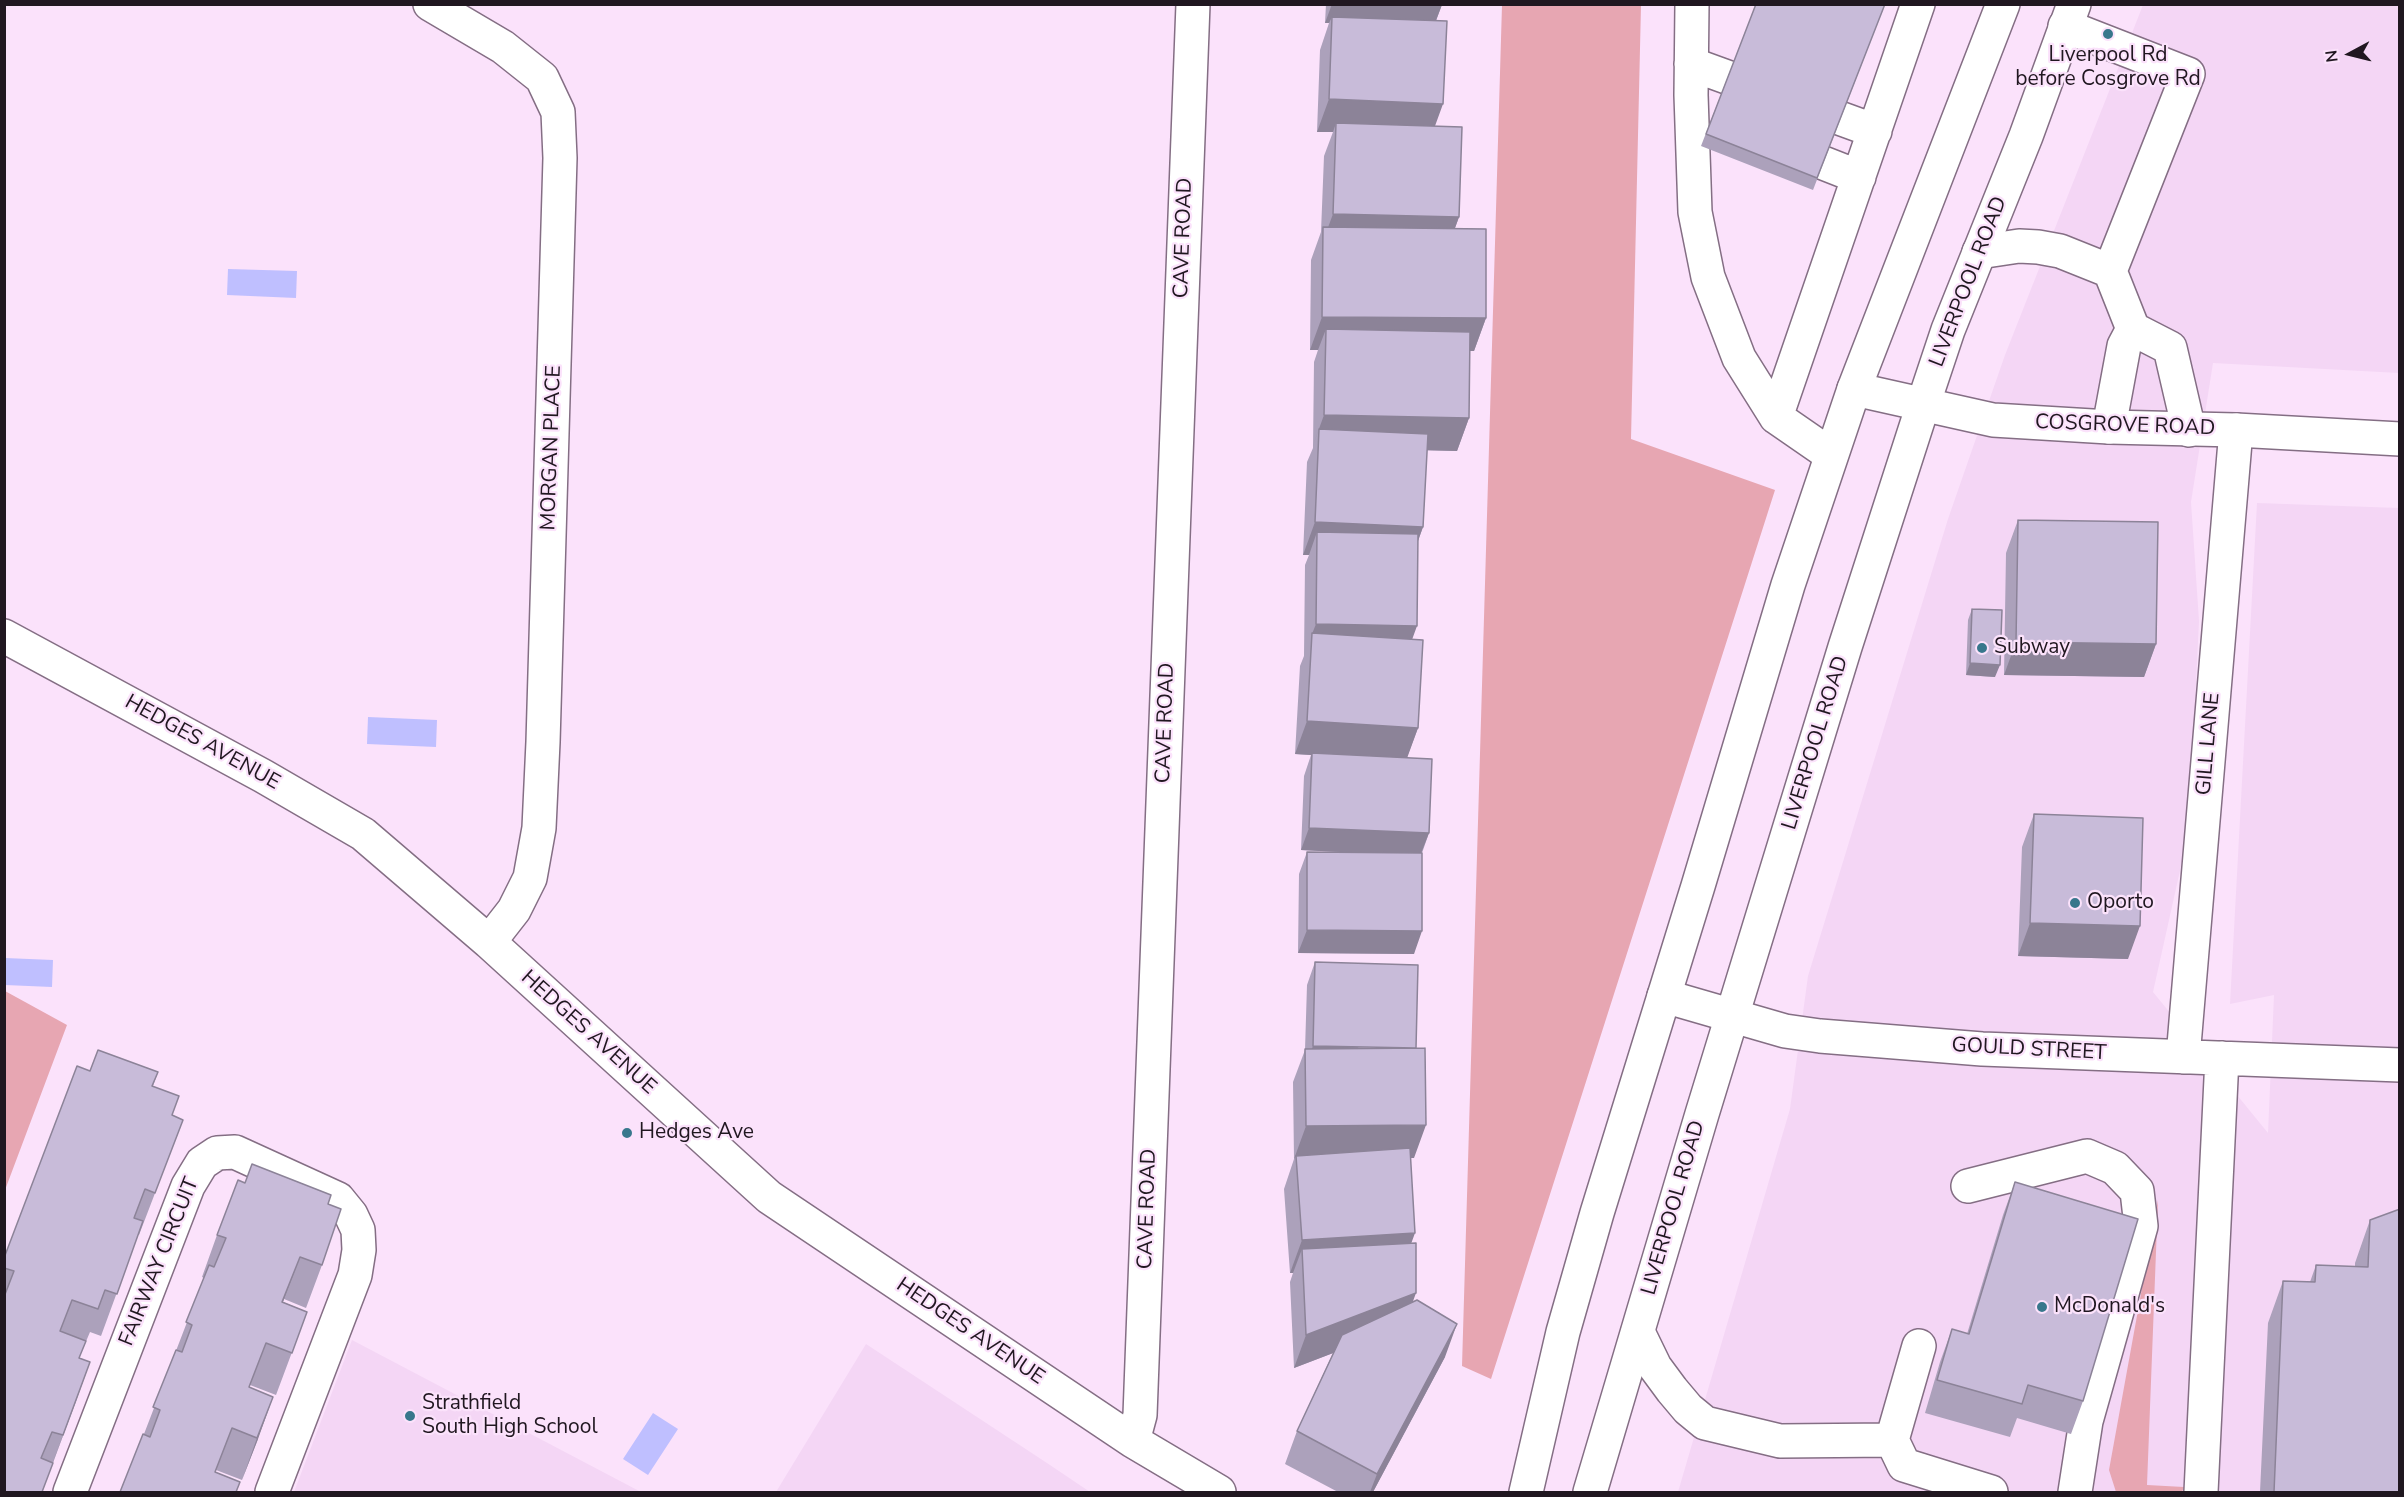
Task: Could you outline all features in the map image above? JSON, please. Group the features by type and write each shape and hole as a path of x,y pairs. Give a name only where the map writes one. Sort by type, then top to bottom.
{"main road":[{"name":"MORGAN PLACE","path":"430,4 503,47 542,78 558,112 560,182 539,828 530,878 514,910 489,942"},
{"name":"CAVE ROAD","path":"1133,1442 1140,1415 1193,4"},
{"path":"1692,4 1691,64 1695,212 1708,278 1739,358 1776,417 1831,455"},
{"path":"1776,417 1918,4"},
{"path":"1526,1492 1563,1332 1581,1267 1788,585 1854,389 2003,4"},
{"path":"2069,15 2188,74 2110,271 2133,329 2170,348 2188,430"},
{"name":"LIVERPOOL ROAD","path":"1590,1492 1702,1114 1845,647 1923,405 1948,330 2026,136 2069,15"},
{"path":"1691,64 1875,131"},
{"path":"1692,112 1859,177"},
{"path":"1979,252 2019,246 2038,247 2060,251 2110,271"},
{"path":"2109,427 2124,346 2133,329"},
{"name":"COSGROVE ROAD","path":"1854,389 1993,420 2400,439"},
{"name":"GILL LANE","path":"2183,1057 2236,430"},
{"name":"HEDGES AVENUE","path":"4,636 263,776 363,834 489,942 769,1197 1133,1442 1219,1492"},
{"name":"GOULD STREET","path":"1664,996 1785,1031 1820,1036 1982,1049 2400,1065"},
{"path":"2201,1492 2222,1058"},
{"name":"FAIRWAY CIRCUIT","path":"69,1492 188,1186 202,1164 217,1153 235,1152 338,1199 351,1215 358,1230 359,1250 355,1275 272,1492"},
{"path":"1968,1186 2087,1156 2115,1168 2137,1191 2141,1226 2086,1420 2075,1492"},
{"path":"1638,1332 1655,1367 1688,1409 1705,1423 1780,1441 1892,1440"},
{"path":"1919,1346 1892,1440 1904,1466 1991,1492"}],"shaded area":[{"path":"1502,5 1641,5 1631,439 1775,490 1491,1379 1462,1366"},
{"path":"2143,5 2399,5 2399,373 2213,363 2191,502 2199,621 2189,830 2153,992 2268,1133 2274,995 2230,1004 2257,503 2399,508 2399,1492 1678,1492 1790,1109 1808,976 1948,519 2005,355"},
{"path":"5,991 67,1025 5,1190"},
{"path":"2158,1200 2147,1485 2184,1487 2182,1492 2116,1492 2109,1470"},
{"name":"Strathfield South High School","path":"352,1340 641,1492 294,1492"},
{"path":"866,1344 1050,1465 1090,1492 776,1492"}],"water":[{"path":"228,269 297,271 296,298 227,295"},
{"path":"368,717 437,720 436,747 367,744"},
{"path":"5,958 53,960 52,987 5,985"},
{"path":"653,1413 678,1429 648,1475 623,1459"}],"building":[{"path":"1756,4 1885,4 1817,178 1706,134"},
{"path":"1332,17 1447,21 1443,104 1329,99"},
{"path":"1336,123 1462,127 1459,217 1333,214"},
{"path":"1323,227 1486,229 1486,318 1322,317"},
{"path":"1326,329 1470,332 1469,418 1324,415"},
{"path":"1319,429 1428,434 1423,527 1315,522"},
{"path":"2018,520 2158,522 2156,644 2016,642"},
{"path":"1317,532 1418,534 1417,626 1316,624"},
{"name":"Subway","path":"1972,609 2002,610 2000,665 1970,663"},
{"path":"1312,633 1423,640 1418,728 1307,721"},
{"path":"1312,753 1432,759 1429,833 1309,828"},
{"name":"Oporto","path":"2034,814 2143,818 2140,926 2030,923"},
{"path":"1307,852 1422,853 1422,931 1307,930"},
{"path":"1315,962 1418,965 1416,1048 1313,1046"},
{"path":"1425,1048 1426,1125 1306,1126 1305,1049"},
{"path":"98,1050 158,1072 152,1086 179,1096 172,1115 183,1120 155,1193 145,1189 134,1218 143,1221 117,1294 105,1290 98,1309 72,1300 60,1331 86,1341 79,1358 90,1362 63,1435 52,1432 41,1458 53,1463 42,1492 4,1492 4,1297 14,1271 4,1268 4,1258 77,1066 90,1071"},
{"path":"1410,1148 1415,1233 1302,1240 1296,1156"},
{"path":"252,1164 331,1195 328,1204 341,1209 322,1265 300,1257 282,1302 307,1312 292,1353 266,1343 249,1387 273,1397 257,1438 232,1428 215,1472 240,1482 236,1492 120,1492 143,1434 150,1437 160,1410 153,1407 176,1350 182,1352 192,1325 186,1322 209,1265 214,1267 226,1238 217,1235 238,1180 245,1183"},
{"name":"McDonald's","path":"2015,1182 2138,1219 2083,1401 2028,1385 2022,1404 1937,1380 1952,1329 1969,1334"},
{"path":"2400,1209 2400,1492 2274,1492 2283,1281 2315,1282 2316,1265 2368,1267 2370,1220"},
{"path":"1416,1243 1416,1293 1306,1335 1302,1249"},
{"path":"1417,1300 1457,1324 1377,1474 1297,1431 1342,1335"}],"place":[{"name":"Liverpool Rd before Cosgrove Rd","path":"2108,34"},
{"name":"Subway","path":"1982,648"},
{"name":"Oporto","path":"2075,903"},
{"name":"Hedges Ave","path":"627,1133"},
{"name":"McDonald's","path":"2042,1307"},
{"name":"Strathfield South High School","path":"410,1416"}]}
